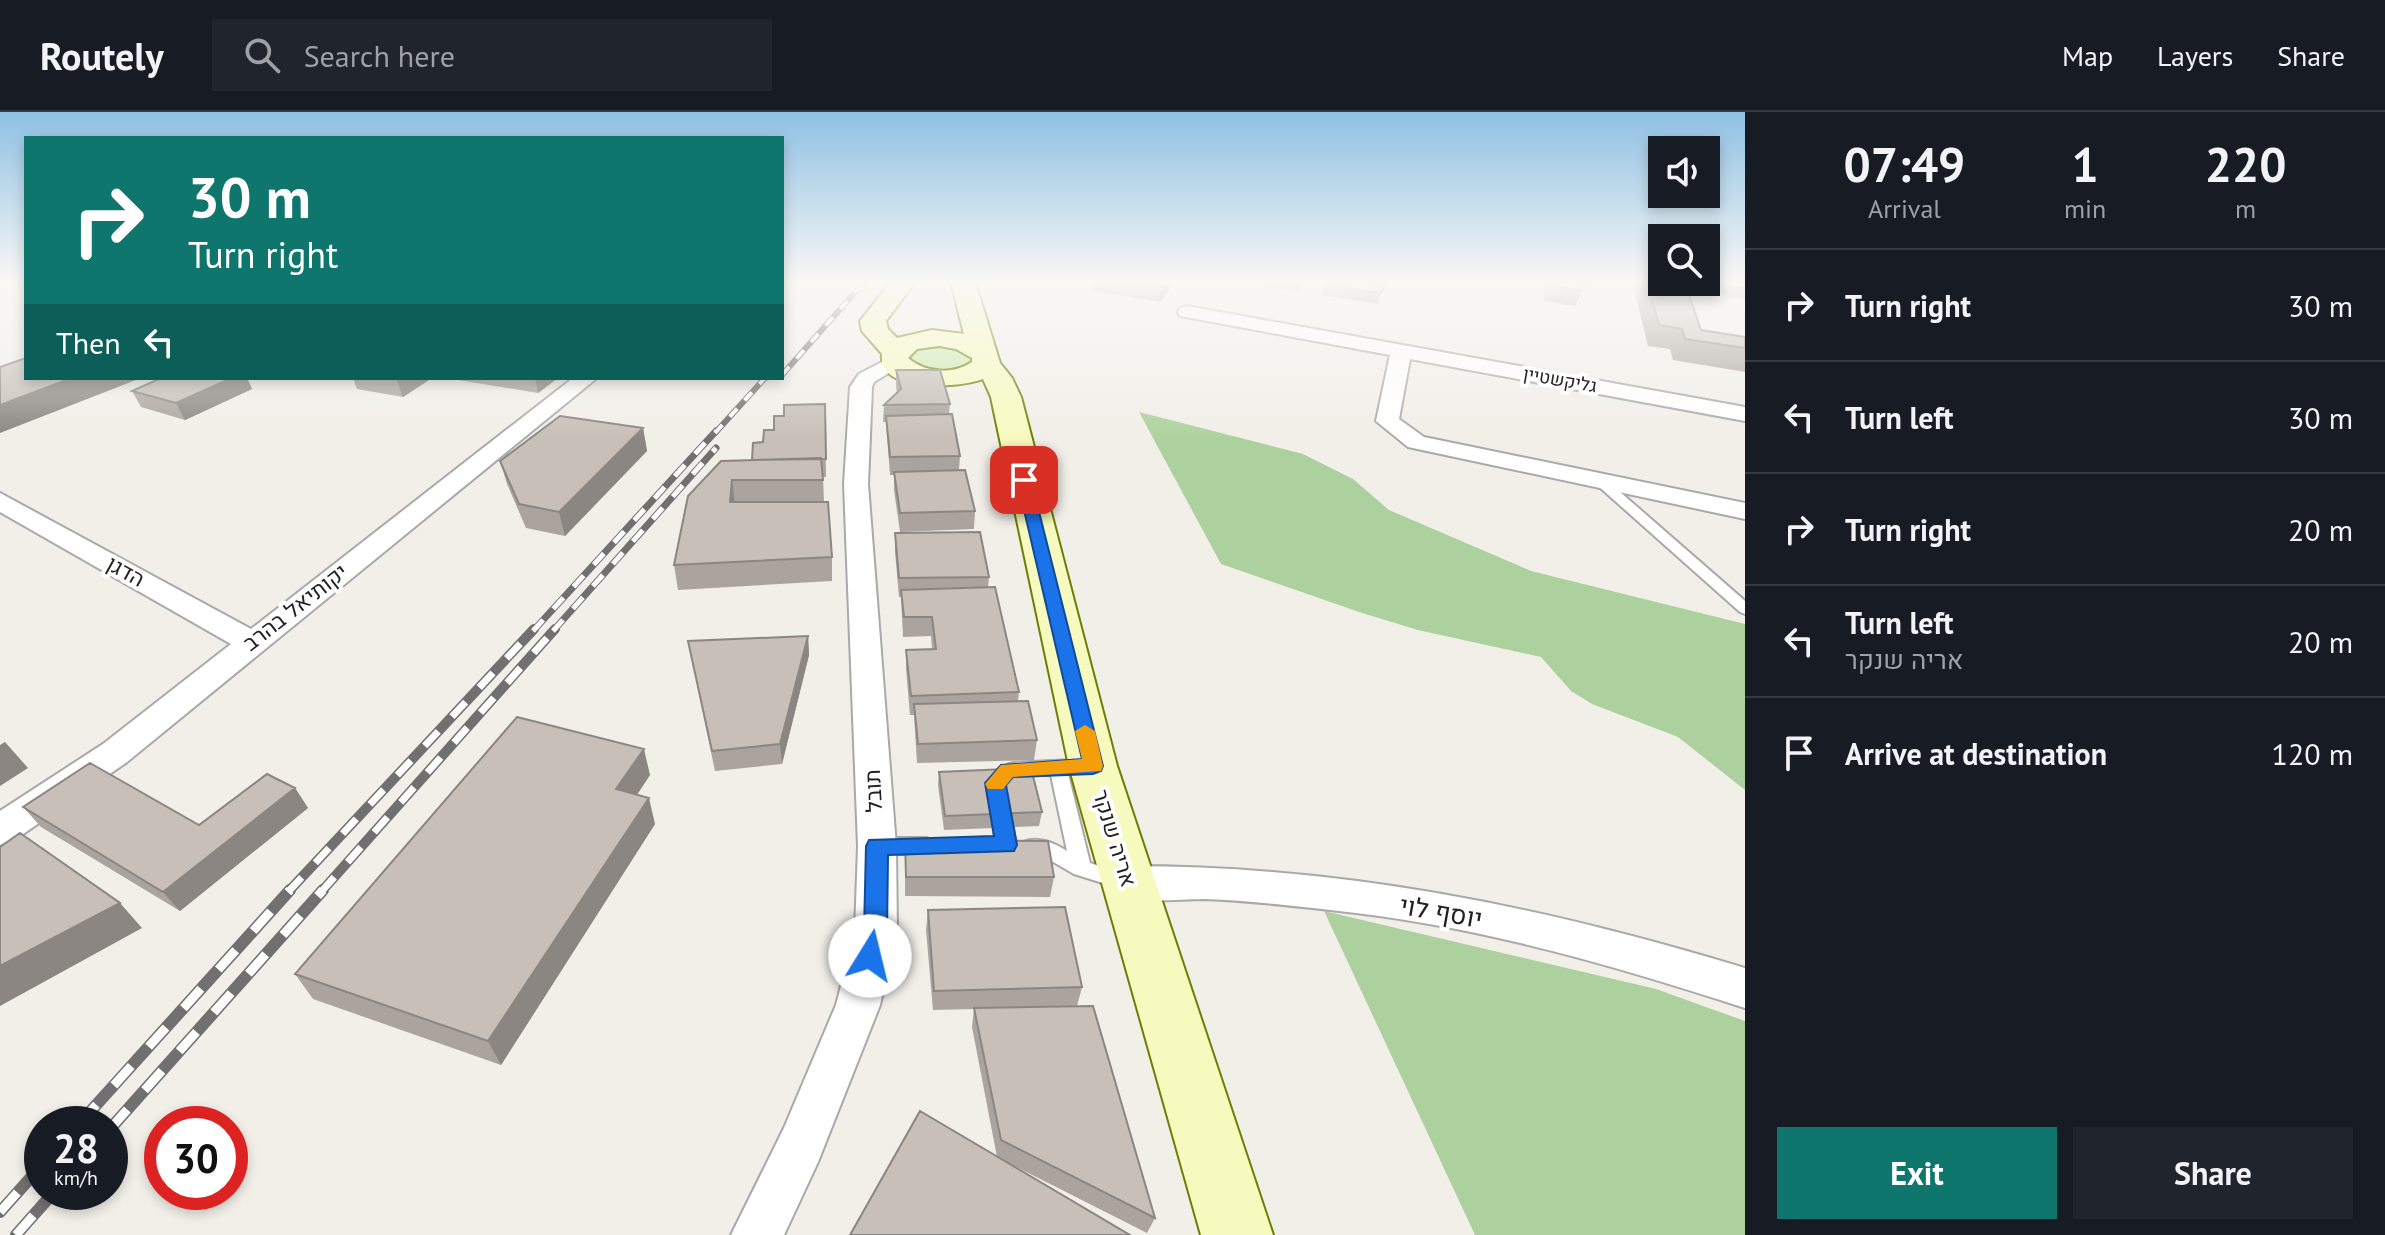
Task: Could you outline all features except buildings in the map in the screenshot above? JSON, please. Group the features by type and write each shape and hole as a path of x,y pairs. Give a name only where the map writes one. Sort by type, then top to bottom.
{"street":[{"path":"879,334 905,357 941,378 984,370 964,342 905,357"},
{"path":"905,357 953,334"},
{"name":"אריה שנקר","path":"977,334 1076,767 1129,883 1237,1235"},
{"name":"גליקשטיין","path":"1310,334 1745,414"},
{"path":"1401,351 1387,421 1416,442 1745,511"},
{"name":"תובל","path":"757,1235 801,1145 858,1005 876,932 877,846 856,484 860,392 864,381 905,357"},
{"name":"יקותיאל בהרב","path":"0,830 115,753 583,380"},
{"name":"הדגן","path":"0,501 251,642"},
{"name":"יוסף לוי","path":"1129,883 1234,883 1327,892 1470,917 1640,955 1745,988"}],"lane":[{"path":"1600,481 1745,609"},
{"path":"1081,868 1076,767 1008,770 995,783 999,845 1047,849 1081,868 1129,883"},
{"path":"877,846 949,845"}],"green space":[{"path":"930,342 971,350 974,365 946,373 911,367 905,352"},
{"path":"1139,412 1303,454 1353,479 1389,510 1531,571 1745,624 1745,790 1678,737 1592,704 1571,691 1541,657 1418,630 1221,564"},
{"path":"1324,911 1656,989 1745,1021 1745,1235 1475,1235"}],"railway":[{"path":"784,373 818,334"},
{"path":"715,433 763,380"},
{"path":"533,631 716,431"},
{"path":"553,631 716,448"},
{"path":"288,892 534,629"},
{"path":"321,892 555,629"},
{"path":"95,1106 290,890"},
{"path":"128,1109 323,890"},
{"path":"0,1212 24,1185"},
{"path":"16,1235 38,1210"}],"slow traffic":[{"path":"996,784 1008,770 1093,766 1085,731"}],"route":[{"path":"870,956 876,932 877,846 1006,845 995,783 1008,770 1093,766 1024,480"}]}
